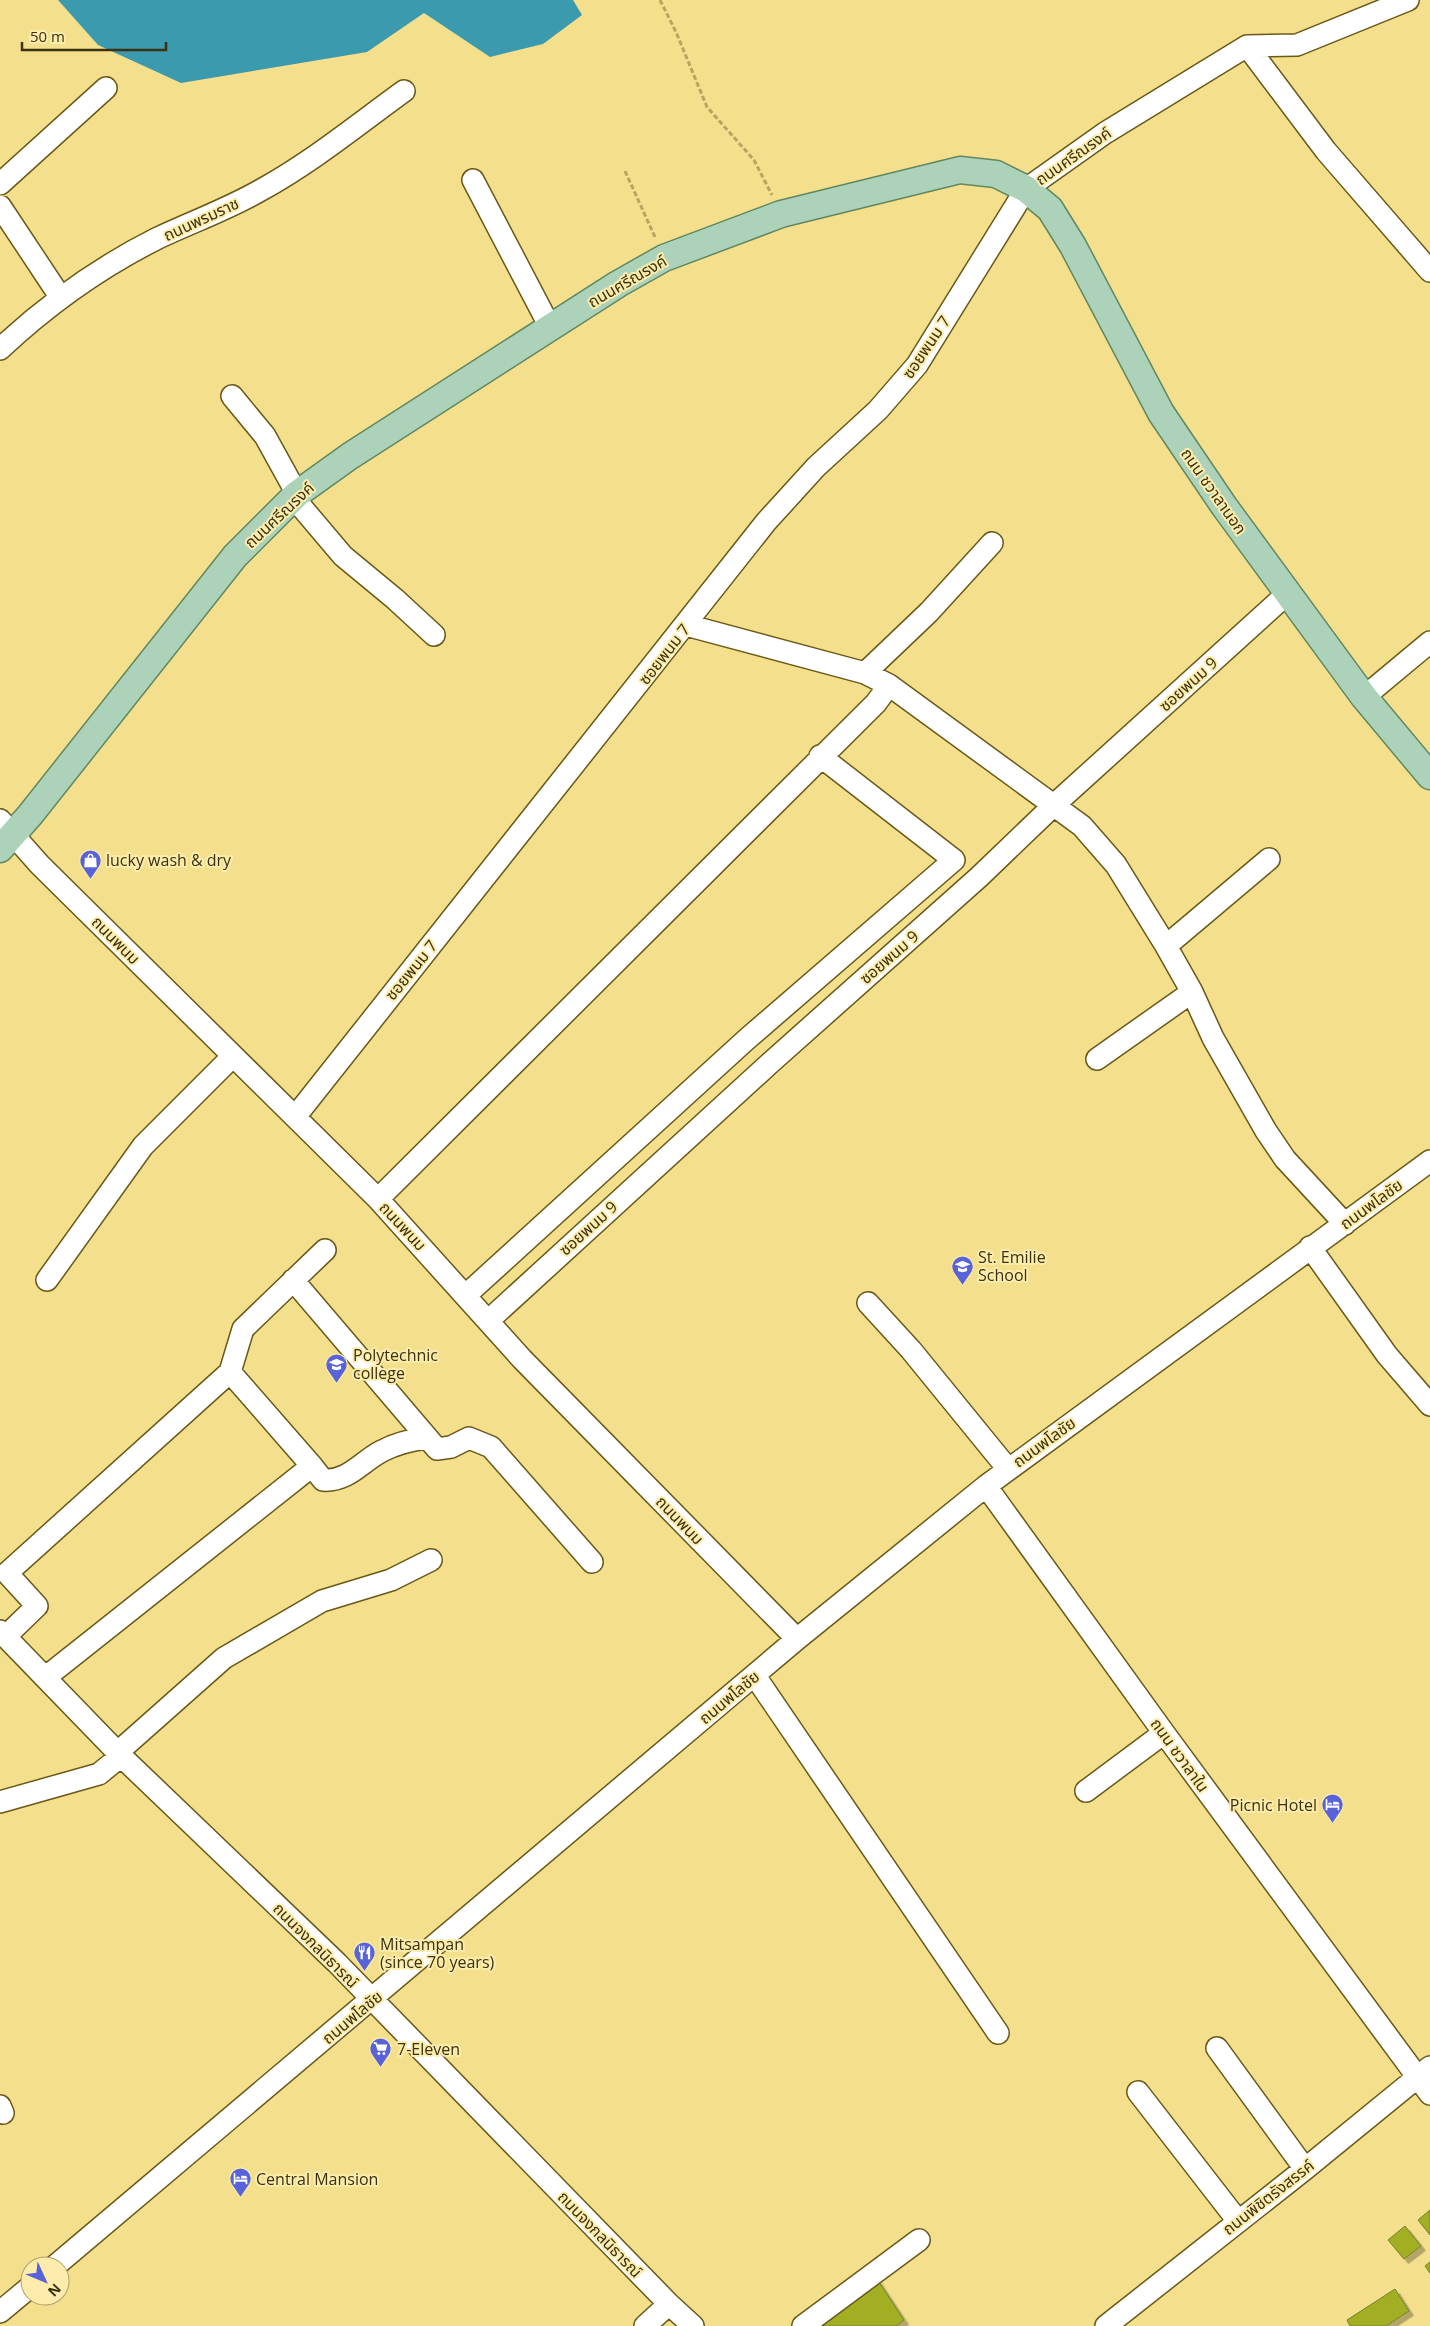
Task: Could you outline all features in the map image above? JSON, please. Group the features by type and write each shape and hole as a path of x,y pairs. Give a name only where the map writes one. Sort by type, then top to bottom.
{"main road":[{"name":"ถนนศรีณรงค์","path":"4,835 235,556 295,495 350,456 618,284 664,258 781,214 960,170 996,174 1026,189"},
{"name":"ถนน ชวาลานอก","path":"1026,189 1050,209 1073,246 1161,413 1364,697 1430,776"}],"street":[{"path":"1247,46 1297,45 1408,0"},
{"path":"1247,46 1326,151 1430,271"},
{"name":"ถนนศรีณรงค์","path":"1026,189 1105,133 1247,46"},
{"path":"0,184 106,88"},
{"name":"ถนนพรมราช","path":"0,349 36,316 122,257 159,238 223,210 295,171 404,91"},
{"path":"473,180 550,327"},
{"name":"ซอยพนม 7","path":"295,1117 766,522 816,467 878,410 917,365 1026,189"},
{"path":"0,206 61,298"},
{"path":"232,396 265,436 295,495 342,556 396,600 434,635"},
{"path":"865,673 929,612 992,543"},
{"name":"ซอยพนม 9","path":"489,1320 769,1064 979,878 1054,805 1288,593"},
{"path":"686,625 865,673 888,685 1082,826 1116,865 1166,946 1192,992 1214,1038 1285,1160 1345,1224"},
{"path":"1364,697 1430,642"},
{"path":"378,1199 820,756 876,703 888,685"},
{"path":"466,1295 747,1039 954,860 820,756"},
{"name":"ถนนพนม","path":"4,835 40,865 378,1199 489,1320 522,1359 797,1639"},
{"path":"1166,946 1268,858"},
{"path":"1097,1059 1192,992"},
{"path":"747,1039 769,1064"},
{"path":"46,1280 143,1146 233,1056"},
{"name":"ถนนพโลชัย","path":"66,2256 371,2001 797,1639 986,1486 1430,1161"},
{"path":"1310,1248 1387,1355 1430,1405"},
{"path":"3,1634 37,1606 7,1573 230,1372 243,1329 326,1250"},
{"path":"294,1280 437,1449 451,1447 468,1438 491,1447 592,1562"},
{"path":"868,1303 911,1350 1008,1469"},
{"path":"230,1372 323,1480 334,1480 348,1474 380,1452 403,1441 427,1438"},
{"path":"46,1678 312,1466"},
{"name":"ถนน ชวาลาใน","path":"986,1486 1164,1733 1423,2072 1430,2094"},
{"path":"0,1802 99,1774 224,1658 322,1601 391,1580 431,1560"},
{"name":"ถนนจงกลนิธารณ์","path":"3,1634 119,1754 337,1963 371,2001 669,2304 693,2326"},
{"path":"754,1676 998,2032"},
{"path":"1086,1791 1164,1733"},
{"path":"1217,2048 1305,2169"},
{"name":"ถนนพิชิตรังสรรค์","path":"1106,2326 1305,2169 1423,2072"},
{"path":"1138,2092 1238,2221"},
{"path":"803,2326 919,2240"},
{"path":"0,2312 20,2295"},
{"path":"645,2326 669,2304"}],"path":[{"path":"660,0 676,32 707,107 754,160 781,214"},
{"path":"625,171 664,258"}],"water":[{"path":"58,0 573,0 582,15 543,44 490,57 424,13 367,52 181,83 98,45"}],"building":[{"path":"1430,2210 1430,2235 1418,2220"},
{"path":"1405,2226 1421,2246 1404,2259 1388,2240"},
{"path":"1430,2262 1430,2273 1425,2266"},
{"path":"877,2279 904,2320 896,2326 818,2326"},
{"path":"1395,2289 1409,2311 1386,2326 1350,2326 1347,2320"}],"place":[{"name":"lucky wash & dry","path":"90,879"},
{"name":"St. Emilie School","path":"962,1285"},
{"name":"Polytechnic college","path":"337,1383"},
{"name":"Picnic Hotel","path":"1333,1824"},
{"name":"Mitsampan (since 70 years)","path":"364,1972"},
{"name":"7-Eleven","path":"381,2068"},
{"name":"Central Mansion","path":"240,2198"}]}
